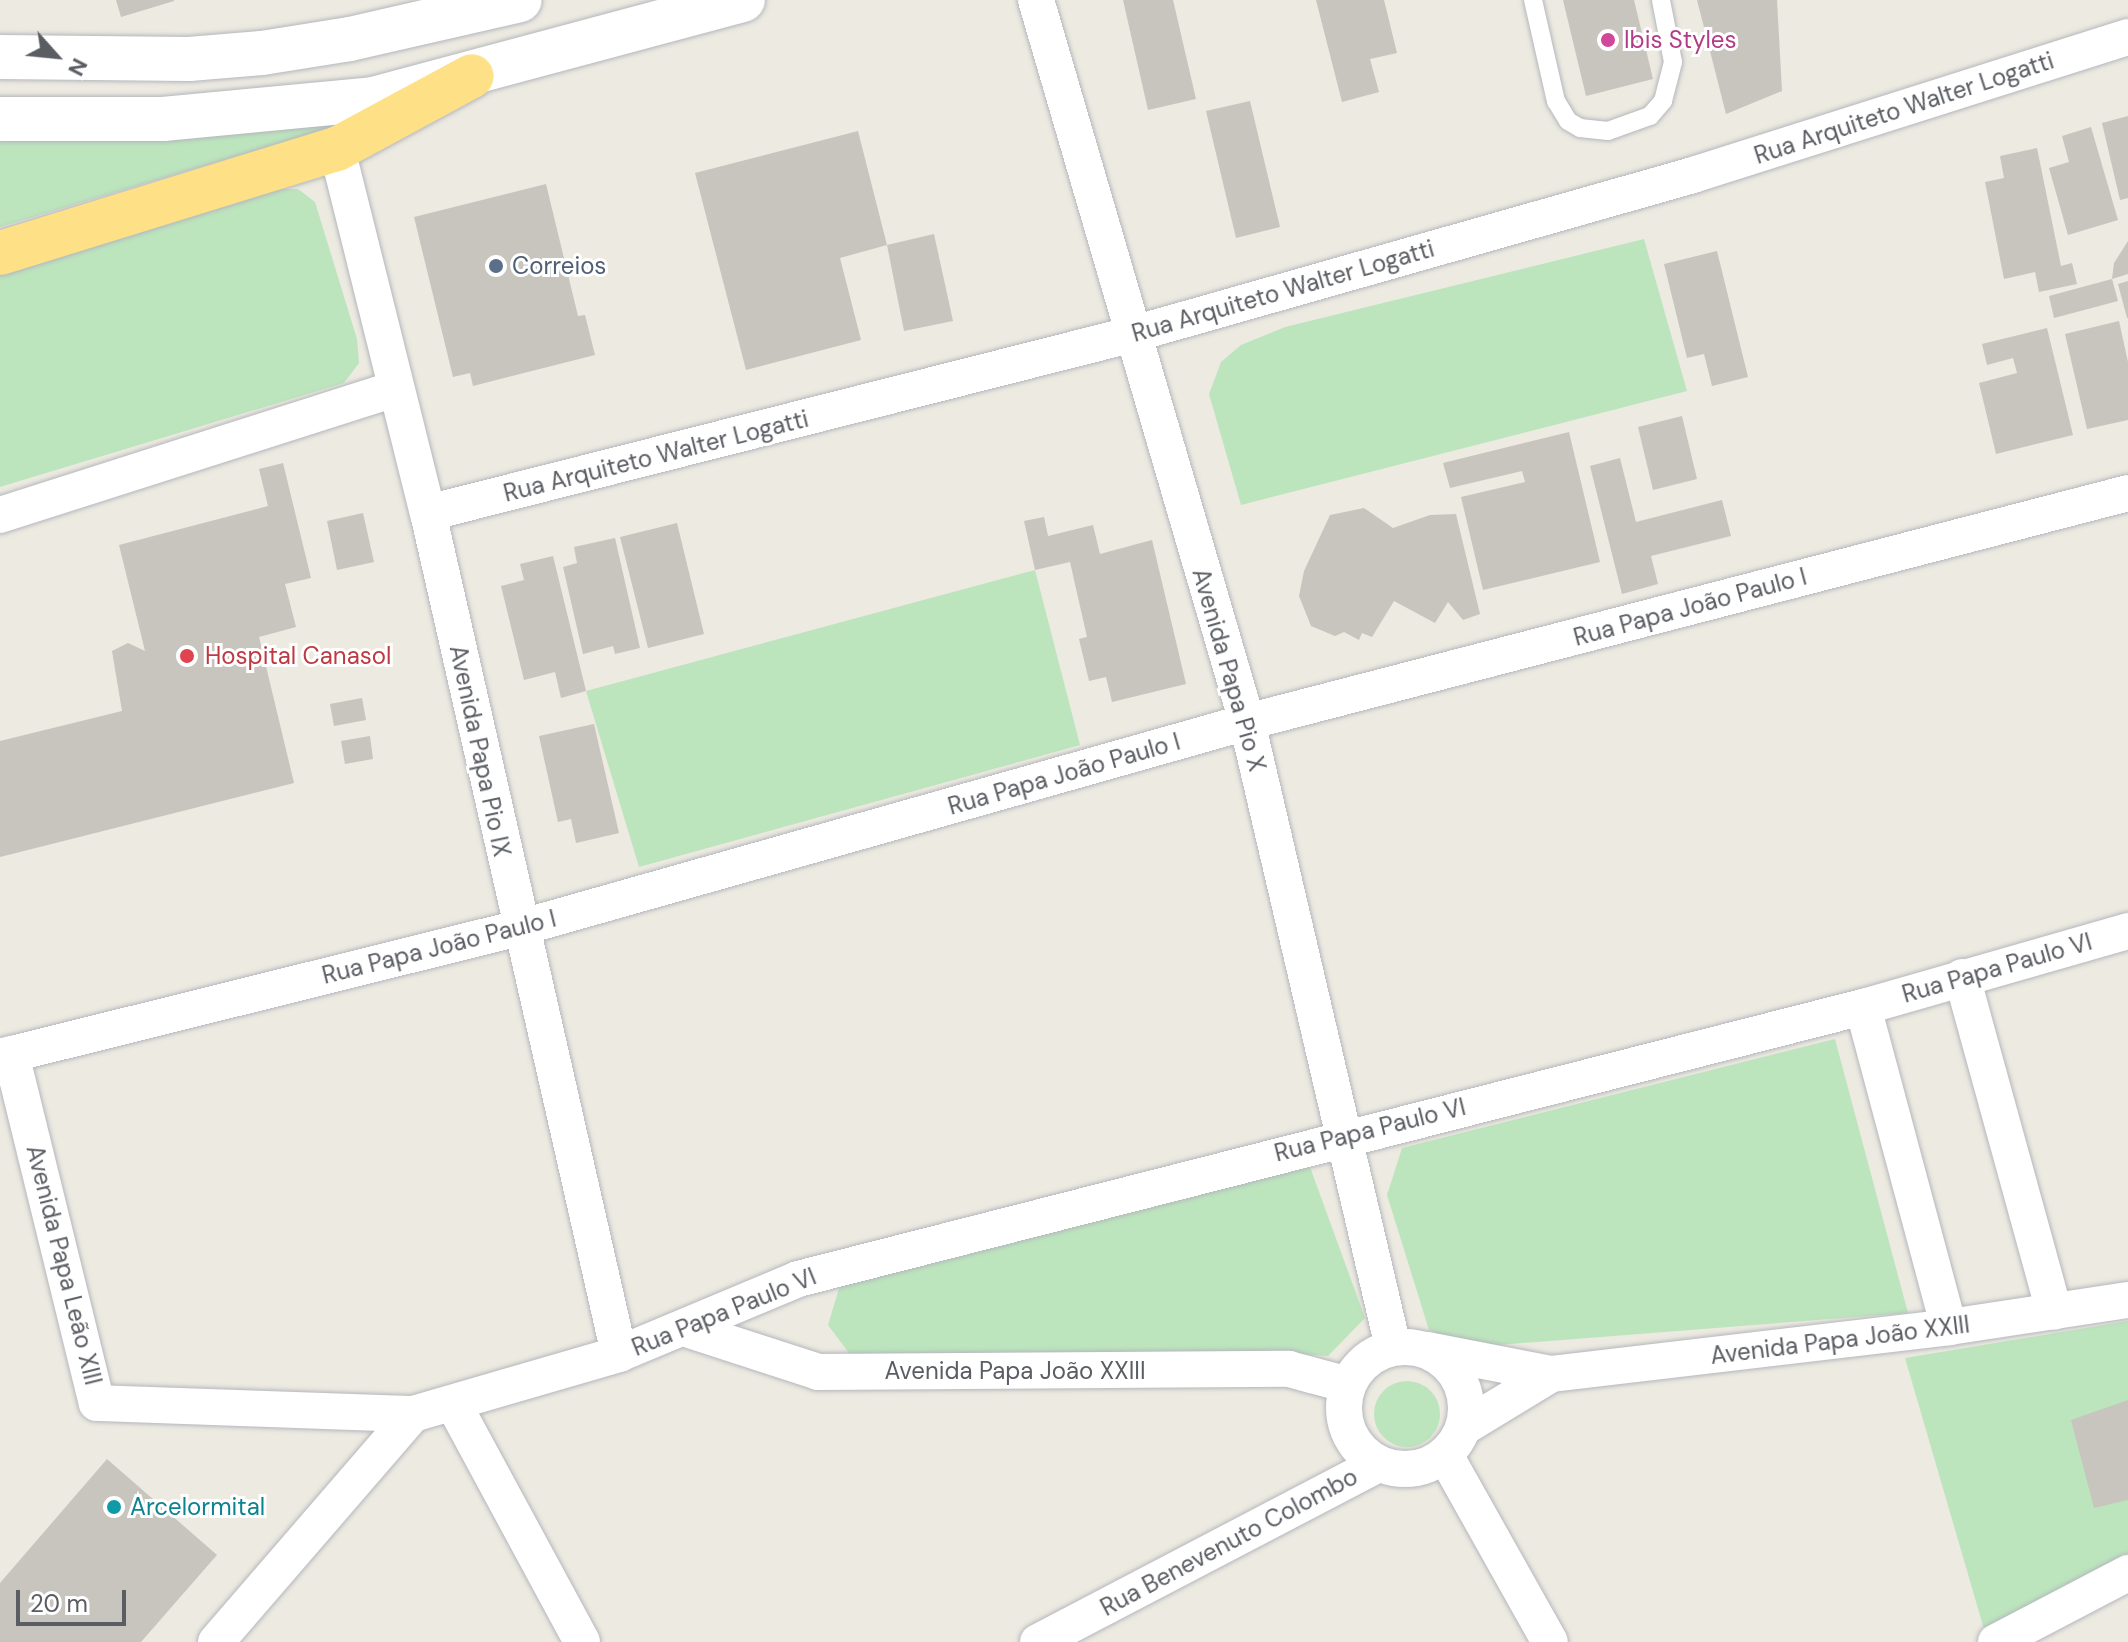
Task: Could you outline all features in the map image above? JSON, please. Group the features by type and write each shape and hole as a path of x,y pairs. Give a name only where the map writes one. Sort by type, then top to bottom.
{"highway":[{"path":"0,253 337,149 472,76"}],"main road":[{"path":"0,57 189,59 247,54 450,9 520,0"},
{"path":"0,119 67,122 262,112 373,99 472,76 743,0"}],"street":[{"name":"Avenida Papa Pio X","path":"1036,0 1130,335 1247,722 1344,1136 1410,1349"},
{"name":"Rua Arquiteto Walter Logatti","path":"428,513 1130,335 1693,175 2128,37"},
{"name":"Avenida Papa Pio IX","path":"337,149 394,389 428,513 519,928 619,1354"},
{"path":"0,515 394,389"},
{"name":"Rua Papa João Paulo I","path":"6,1056 519,928 1247,722 2128,493"},
{"name":"Rua Papa Paulo VI","path":"619,1354 686,1329 798,1279 1344,1136 1863,1007 2128,931"},
{"path":"1962,977 2054,1312"},
{"path":"1863,1007 1949,1327"},
{"name":"Avenida Papa Leão XIII","path":"6,1056 97,1403 413,1414"},
{"name":"Avenida Papa João XXIII","path":"1410,1349 1551,1374 1949,1327 2128,1300"},
{"name":"Avenida Papa João XXIII","path":"686,1329 818,1372 1289,1369 1348,1385"},
{"path":"1454,1441 1412,1469 1378,1464 1351,1438 1345,1421 1348,1385 1359,1367 1410,1349 1443,1359 1464,1390 1454,1441 1550,1642"},
{"path":"216,1642 413,1414 454,1405 619,1354"},
{"name":"Avenida Papa João XXIII","path":"1454,1441 1551,1374"},
{"path":"454,1405 582,1642"},
{"name":"Rua Benevenuto Colombo","path":"1038,1642 1378,1464"},
{"path":"1996,1642 2128,1573"}],"lane":[{"path":"1533,0 1556,101 1568,121 1580,128 1608,131 1650,116 1663,101 1673,62 1661,0"}],"green space":[{"path":"372,116 163,178 0,227 0,131"},
{"path":"269,189 298,189 315,202 357,339 359,363 344,383 0,487 0,266"},
{"path":"1644,239 1687,391 1241,505 1209,394 1221,362 1241,345 1285,327"},
{"path":"1035,570 1080,745 639,867 586,691"},
{"path":"1835,1039 1908,1313 1471,1347 1429,1330 1387,1195 1402,1148"},
{"path":"1310,1167 1365,1318 1328,1356 1265,1351 857,1364 828,1325 840,1285"},
{"path":"2128,1321 2128,1559 1986,1636 1905,1358"},
{"path":"1407,1381 1430,1391 1440,1414 1430,1437 1407,1447 1384,1437 1374,1414 1384,1391"}],"building":[{"path":"116,0 174,0 174,1 121,17"},
{"path":"1123,0 1173,0 1196,99 1148,110"},
{"path":"1316,0 1384,0 1397,53 1370,59 1379,92 1342,102"},
{"name":"Ibis Styles","path":"1563,0 1634,0 1653,79 1586,96"},
{"path":"1697,0 1777,0 1782,91 1726,114"},
{"path":"1250,101 1280,227 1236,238 1206,111"},
{"path":"2128,116 2128,198 2120,200 2102,123"},
{"path":"2091,127 2118,220 2068,235 2049,168 2069,162 2062,136"},
{"path":"858,131 887,245 840,258 861,340 746,370 695,173"},
{"path":"2037,148 2061,266 2072,263 2077,284 2039,292 2035,272 2004,279 1985,182 2004,178 2000,156"},
{"name":"Correios","path":"546,184 578,316 585,315 595,355 473,386 470,373 453,377 414,217"},
{"path":"934,234 953,321 904,331 887,245"},
{"path":"2128,241 2128,274 2112,279 2114,263"},
{"path":"1717,251 1748,377 1712,386 1704,354 1687,358 1664,264"},
{"path":"2112,279 2118,301 2054,318 2049,296"},
{"path":"2128,281 2128,318 2127,318 2118,284"},
{"path":"2119,321 2128,362 2128,420 2087,429 2065,334"},
{"path":"2047,328 2073,435 1996,454 1979,383 2017,373 2013,358 1987,365 1982,344"},
{"path":"1682,416 1697,479 1653,490 1638,427"},
{"path":"1569,432 1600,562 1483,590 1461,497 1525,482 1522,471 1450,488 1443,463"},
{"path":"1620,458 1636,522 1722,500 1731,536 1651,556 1658,584 1622,594 1590,466"},
{"name":"Hospital Canasol","path":"283,463 311,578 285,584 296,627 259,637 294,783 0,857 0,741 122,711 112,651 128,643 145,651 119,545 268,506 259,469"},
{"path":"1364,508 1393,528 1430,515 1456,514 1480,614 1463,620 1448,602 1435,623 1394,601 1372,637 1362,633 1359,640 1344,632 1335,636 1311,626 1299,596 1304,571 1330,515"},
{"path":"363,513 374,562 337,570 327,521"},
{"path":"1044,517 1048,536 1093,525 1100,554 1152,540 1186,684 1112,702 1106,677 1089,681 1079,639 1087,637 1070,562 1035,570 1024,521"},
{"path":"677,523 704,634 648,648 620,537"},
{"path":"615,538 640,648 615,654 613,646 583,654 563,567 577,563 574,547"},
{"path":"553,556 586,691 561,698 555,672 524,680 501,586 524,580 520,564"},
{"path":"362,698 366,720 334,726 330,704"},
{"path":"594,724 619,833 576,843 571,819 558,822 539,736"},
{"path":"370,736 373,759 345,764 341,741"},
{"path":"2128,1400 2128,1500 2094,1508 2071,1420"},
{"name":"Arcelormital","path":"107,1459 217,1555 141,1642 0,1642 0,1583"}],"place":[{"name":"Ibis Styles","path":"1608,40"},
{"name":"Correios","path":"496,266"},
{"name":"Hospital Canasol","path":"187,656"},
{"name":"Arcelormital","path":"114,1507"}]}
